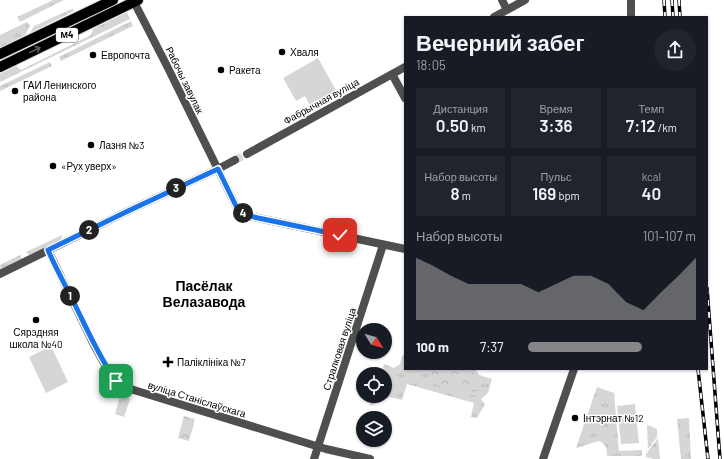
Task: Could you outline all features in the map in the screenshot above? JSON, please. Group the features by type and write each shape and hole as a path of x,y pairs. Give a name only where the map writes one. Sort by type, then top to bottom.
{"main road":[{"name":"М4","path":"0,54 113,0"},
{"name":"М4","path":"0,67 135,1"}],"street":[{"path":"502,0 507,10"},
{"path":"496,16 525,0"},
{"path":"631,16 632,0"},
{"name":"Рабочы завулак","path":"135,1 237,208 240,211 246,215 404,249"},
{"name":"Фабрычная вуліца","path":"247,154 404,67"},
{"path":"392,74 404,96"},
{"path":"0,274 235,160"},
{"name":"Стралковая вуліца","path":"314,459 383,245"},
{"name":"вуліца Станіслаўскага","path":"48,250 94,345 116,381 124,387 318,447 370,459"},
{"path":"543,459 574,370"}],"green space":[{"path":"53,0 64,0 20,22 17,17"},
{"path":"73,9 74,11 30,33 34,26"},
{"path":"127,12 130,19 0,82 0,74 16,66 21,70 91,35 93,29"},
{"path":"131,21 133,26 61,61 59,57"},
{"path":"27,22 30,26 25,35 0,48 0,35"},
{"path":"318,58 338,94 312,109 305,96 296,101 283,78"},
{"path":"50,62 52,66 0,91 0,86"},
{"path":"62,235 60,240 22,259 29,255 26,252"},
{"path":"20,255 22,259 0,270 0,265"},
{"path":"51,346 68,382 46,393 29,357"},
{"path":"404,355 404,370 476,370 479,375 492,379 488,393 481,399 485,404 477,418 471,417 474,403 407,384 402,400 392,398 392,367 394,368 400,364 402,356"},
{"path":"384,364 392,367 383,367"},
{"path":"432,370 462,370 482,376 476,396 428,382"},
{"path":"597,387 614,393 619,451 642,450 642,455 607,456 606,447 599,441 576,448"},
{"path":"120,396 130,399 124,417 115,414"},
{"path":"635,404 639,443 621,444 617,406"},
{"path":"184,416 195,419 189,441 178,438"},
{"path":"689,418 691,459 681,459 677,419"},
{"path":"647,425 657,429 657,437 648,449"},
{"path":"658,438 660,459 646,457 646,454"}],"tunnel":[{"path":"235,160 247,154"}],"railway":[{"path":"664,0 665,16"},
{"path":"672,0 673,16"},
{"path":"679,0 680,16"},
{"path":"708,301 720,459"},
{"path":"698,370 708,459"}],"place":[{"name":"Хваля","path":"282,52"},
{"name":"Европочта","path":"93,55"},
{"name":"Ракета","path":"221,70"},
{"name":"ГАИ Ленинского района","path":"15,91"},
{"name":"Лазня №3","path":"91,145"},
{"name":"«Рух уверх»","path":"53,166"},
{"name":"Сярэдняя школа №40","path":"36,320"},
{"name":"Паліклініка №7","path":"168,362"},
{"name":"Інтэрнат №12","path":"575,418"}],"district":[{"name":"Пасёлак Велазавода","path":"204,294"}],"route":[{"path":"116,381 94,345 48,250 218,169 237,208 246,215 340,235"}]}
